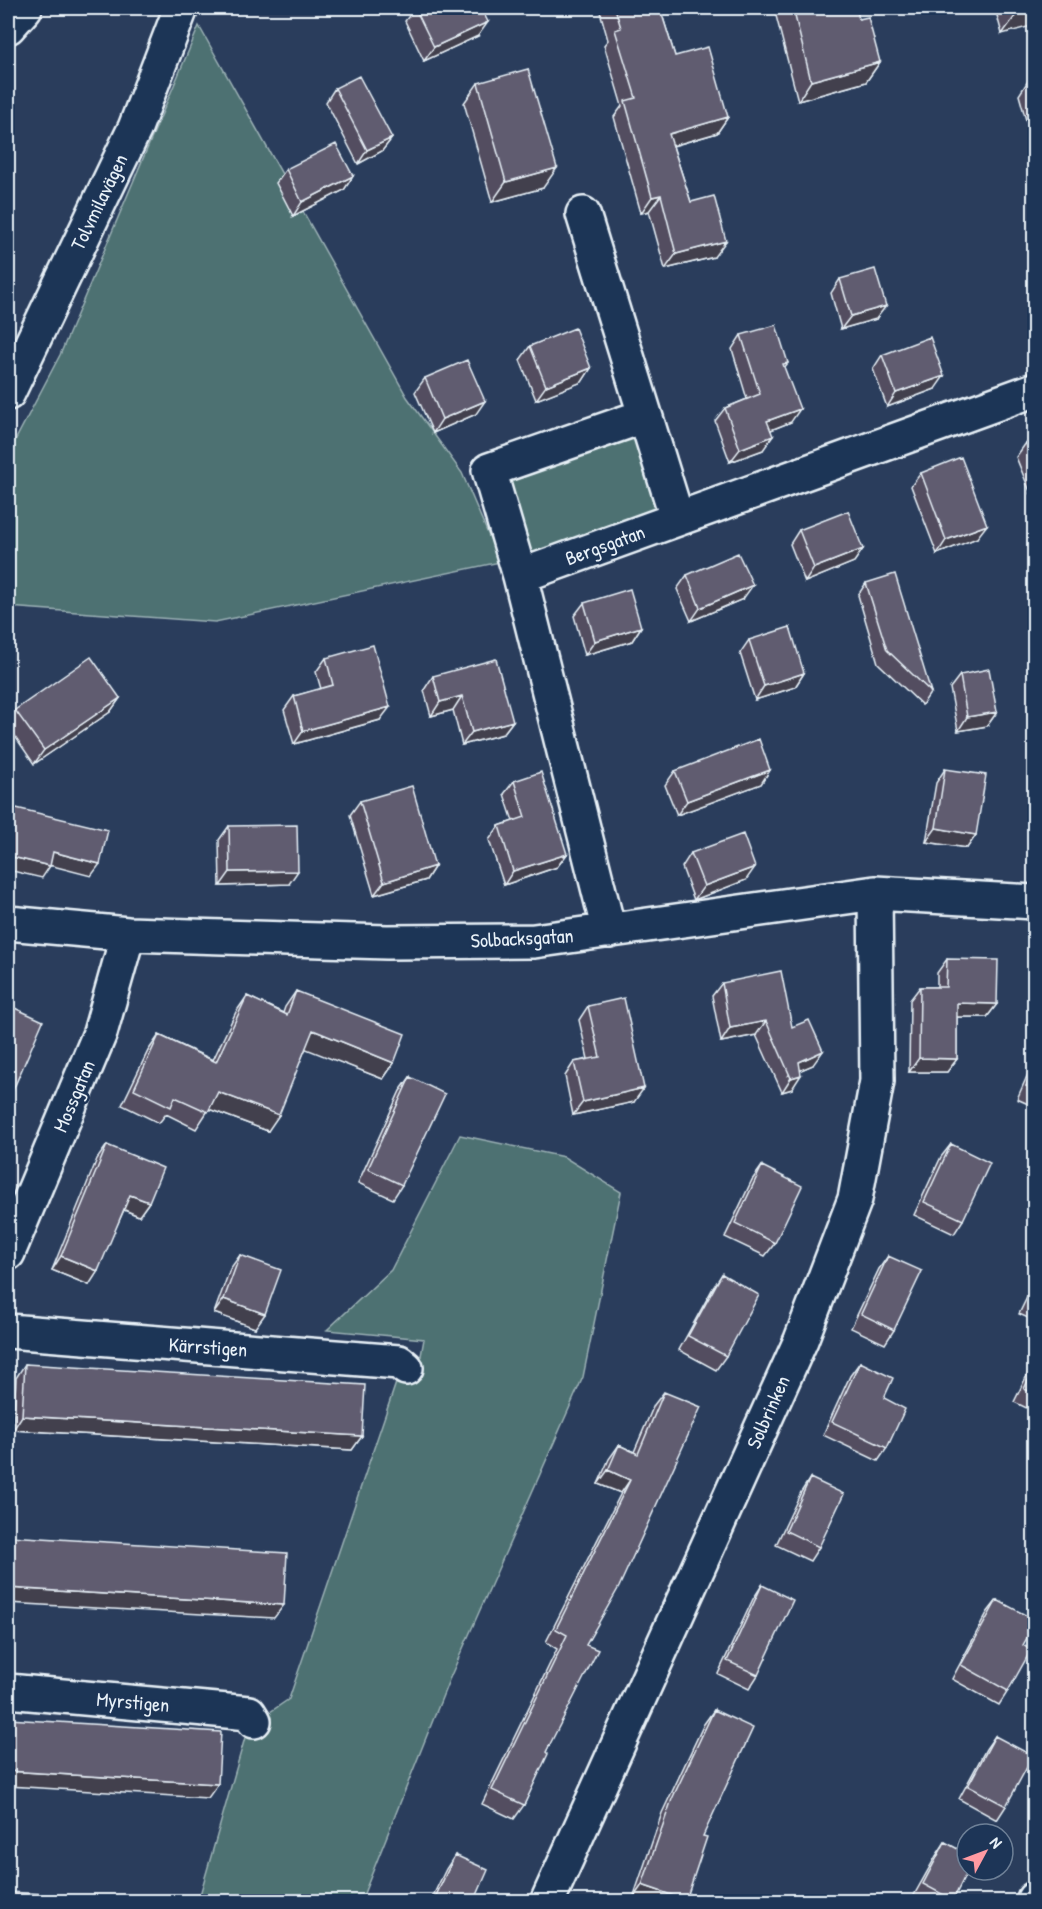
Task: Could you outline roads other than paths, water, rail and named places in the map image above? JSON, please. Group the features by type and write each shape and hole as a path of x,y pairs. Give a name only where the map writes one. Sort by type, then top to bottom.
{"street":[{"path":"8,27 25,8"},
{"name":"Tolvmilavägen","path":"8,393 135,128 181,8"},
{"path":"583,214 677,518"},
{"name":"Bergsgatan","path":"520,576 1035,390"},
{"path":"609,931 520,576 489,470 644,416"},
{"name":"Solbacksgatan","path":"8,923 128,934 421,942 534,941 875,893 1035,902"},
{"name":"Solbrinken","path":"547,1902 801,1340 855,1199 877,1081 875,893"},
{"name":"Mossgatan","path":"8,1253 100,1033 128,934"},
{"name":"Kärrstigen","path":"8,1331 399,1362 406,1368"},
{"name":"Myrstigen","path":"8,1690 249,1713 254,1720"}]}
